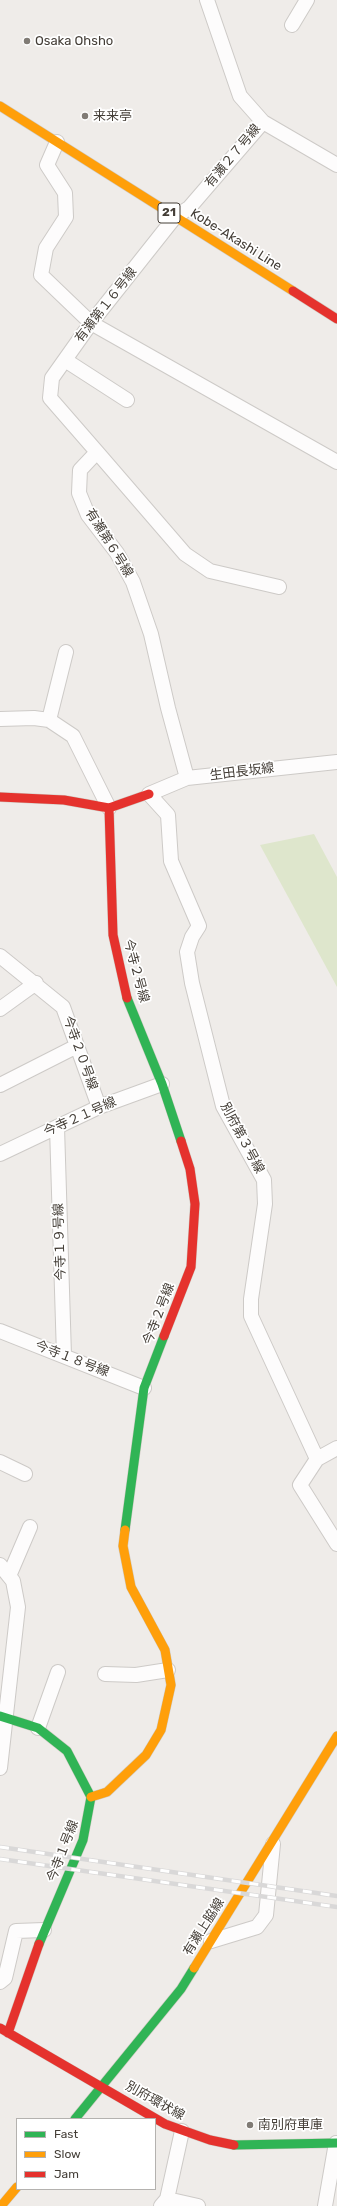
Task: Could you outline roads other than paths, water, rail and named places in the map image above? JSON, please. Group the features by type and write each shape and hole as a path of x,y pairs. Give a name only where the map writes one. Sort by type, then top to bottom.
{"street":[{"name":"有瀬２７号線","path":"175,217 189,208 263,122 240,96 207,0"},
{"path":"292,25 307,0"},
{"name":"Kobe-Akashi Line","path":"0,106 337,319"},
{"path":"263,122 337,165"},
{"path":"57,142 47,165 65,193 66,216 46,248 42,275 92,323 337,462"},
{"name":"有瀬第１６号線","path":"97,452 50,398 52,378 92,323 175,217"},
{"path":"65,360 127,400"},
{"path":"97,452 185,554 210,571 279,587"},
{"name":"有瀬第６号線","path":"97,452 80,470 79,493 88,515 117,553 133,582 151,634 168,708 187,778"},
{"path":"49,720 66,652"},
{"path":"0,719 34,718 49,720 73,736 109,808"},
{"name":"生田長坂線","path":"149,794 187,778 337,762"},
{"path":"0,798 64,800 109,808 149,794"},
{"name":"別府第３号線","path":"149,794 168,815 171,861 199,926 192,937 187,952 192,983 222,1106 264,1180 265,1204 251,1299 251,1316 317,1459"},
{"name":"今寺２号線","path":"91,1796 107,1792 146,1755 161,1730 171,1686 165,1650 131,1587 123,1546 144,1388 191,1267 195,1204 190,1169 162,1084 126,994 113,935 109,808"},
{"name":"今寺２０号線","path":"0,956 36,983 63,1007 99,1107"},
{"path":"0,1009 36,983"},
{"path":"0,1085 77,1046"},
{"name":"今寺２１号線","path":"0,1154 99,1107 162,1084"},
{"name":"今寺１９号線","path":"57,1127 64,1356"},
{"name":"今寺１８号線","path":"0,1331 144,1388"},
{"path":"337,1448 317,1459 300,1485 337,1544"},
{"path":"0,1462 25,1474"},
{"path":"9,1576 30,1528"},
{"path":"0,1565 13,1581 18,1607 3,1716 0,1768"},
{"path":"105,1674 136,1675 168,1670"},
{"path":"38,1728 58,1672"},
{"path":"3,1716 38,1728 67,1751 91,1796"},
{"name":"有瀬上脇線","path":"76,2118 181,1990 337,1736"},
{"name":"今寺１号線","path":"3,2034 44,1930 83,1840 91,1796"},
{"path":"211,1941 257,1927 266,1915 274,1839"},
{"path":"0,1982 5,1978 16,1930 44,1930"},
{"name":"別府環状線","path":"3,2034 102,2086 155,2118"},
{"name":"別府環状線","path":"156,2119 182,2131 210,2140 241,2146 336,2143"},
{"path":"182,2131 164,2203 198,2206"},
{"path":"325,2206 336,2143"},
{"path":"1,2206 16,2188"}],"railway":[{"path":"0,1847 337,1896"},
{"path":"0,1859 337,1907"}],"place":[{"name":"Osaka Ohsho","path":"27,41"},
{"name":"来来亭","path":"85,116"},
{"name":"南別府車庫","path":"250,2125"}]}
